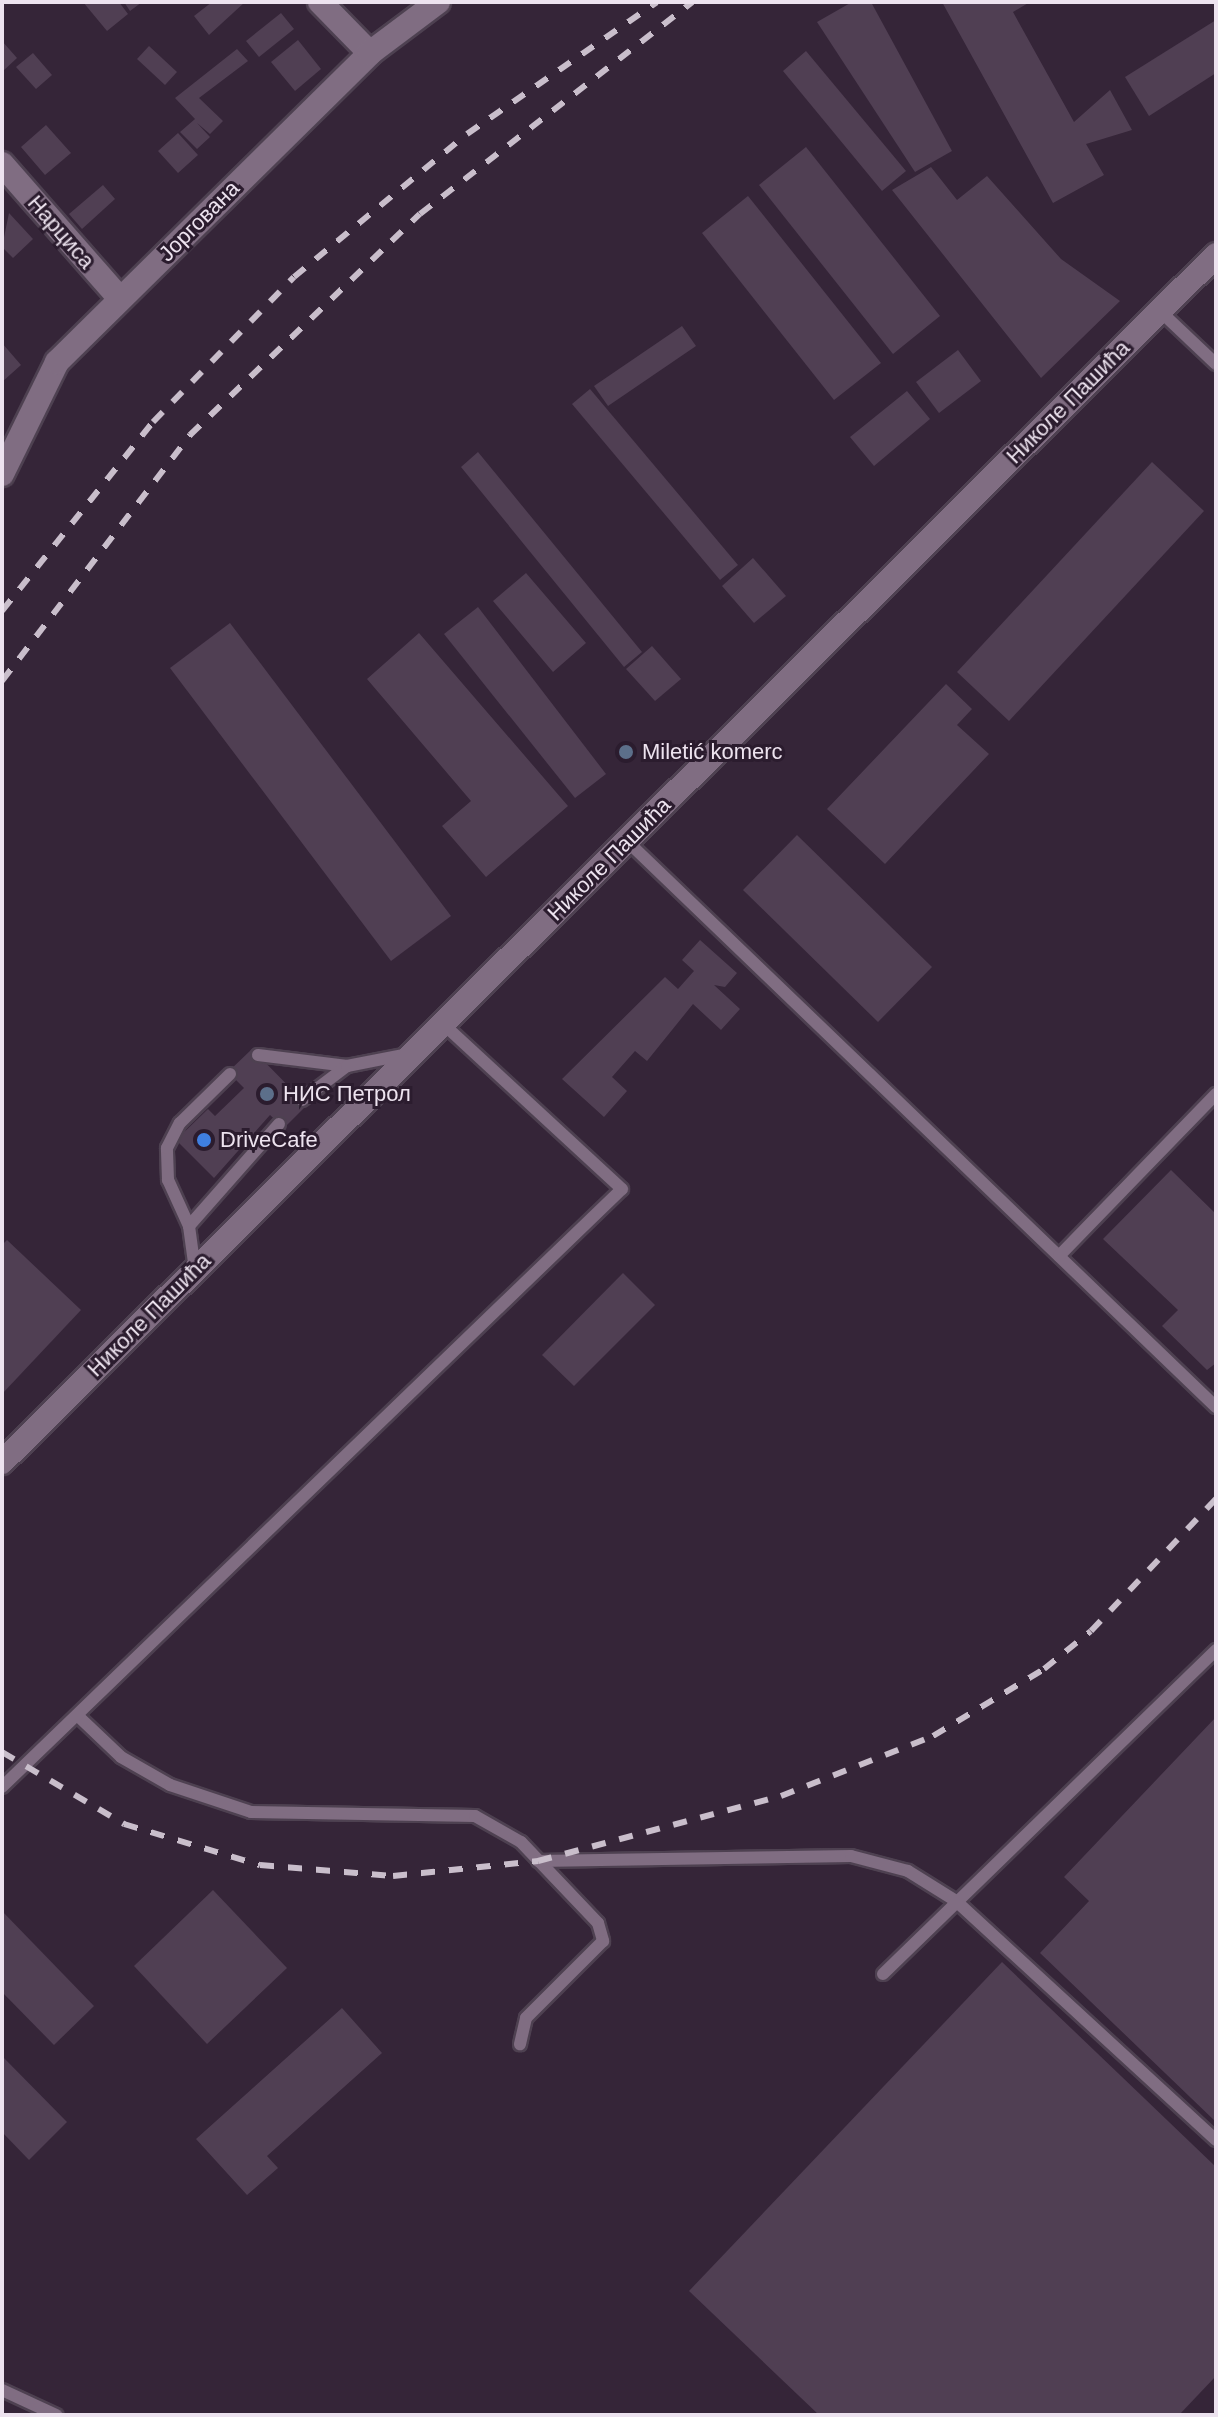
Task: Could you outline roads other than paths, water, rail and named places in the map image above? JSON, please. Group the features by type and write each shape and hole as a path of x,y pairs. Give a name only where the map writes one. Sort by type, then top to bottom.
{"main road":[{"path":"320,2 370,53"},
{"name":"Јоргована","path":"2,474 57,362 370,53 438,2"},
{"name":"Нарциса","path":"2,164 120,299"},
{"name":"Николе Пашића","path":"2,1462 1216,255"}],"lane":[{"path":"1160,311 1216,364"},
{"path":"627,841 1216,1407"},
{"path":"2,1787 622,1189 443,1024"},
{"path":"302,1100 347,1066 388,1053 413,1054"},
{"path":"258,1055 347,1066"},
{"path":"195,1270 189,1226 168,1180 167,1148 180,1123 230,1074"},
{"path":"1059,1256 1216,1094"},
{"path":"189,1226 279,1124"},
{"path":"883,1974 1216,1650"},
{"path":"78,1716 121,1757 170,1785 251,1812 475,1816 521,1842 598,1923 603,1941 526,2018 520,2044"},
{"path":"538,1861 851,1856 908,1871 956,1901 1216,2140"},
{"path":"2,2390 56,2415"}],"railway":[{"path":"2,611 153,422 294,277 467,134 657,2"},
{"path":"2,681 190,435 420,214 692,2"},
{"path":"2,1752 124,1824 260,1865 393,1876 538,1861 781,1796 933,1736 1044,1669 1091,1631 1216,1499"}],"place":[{"name":"Miletić komerc","path":"626,752"},
{"name":"НИС Петрол","path":"267,1094"},
{"name":"DriveCafe","path":"204,1140"}]}
